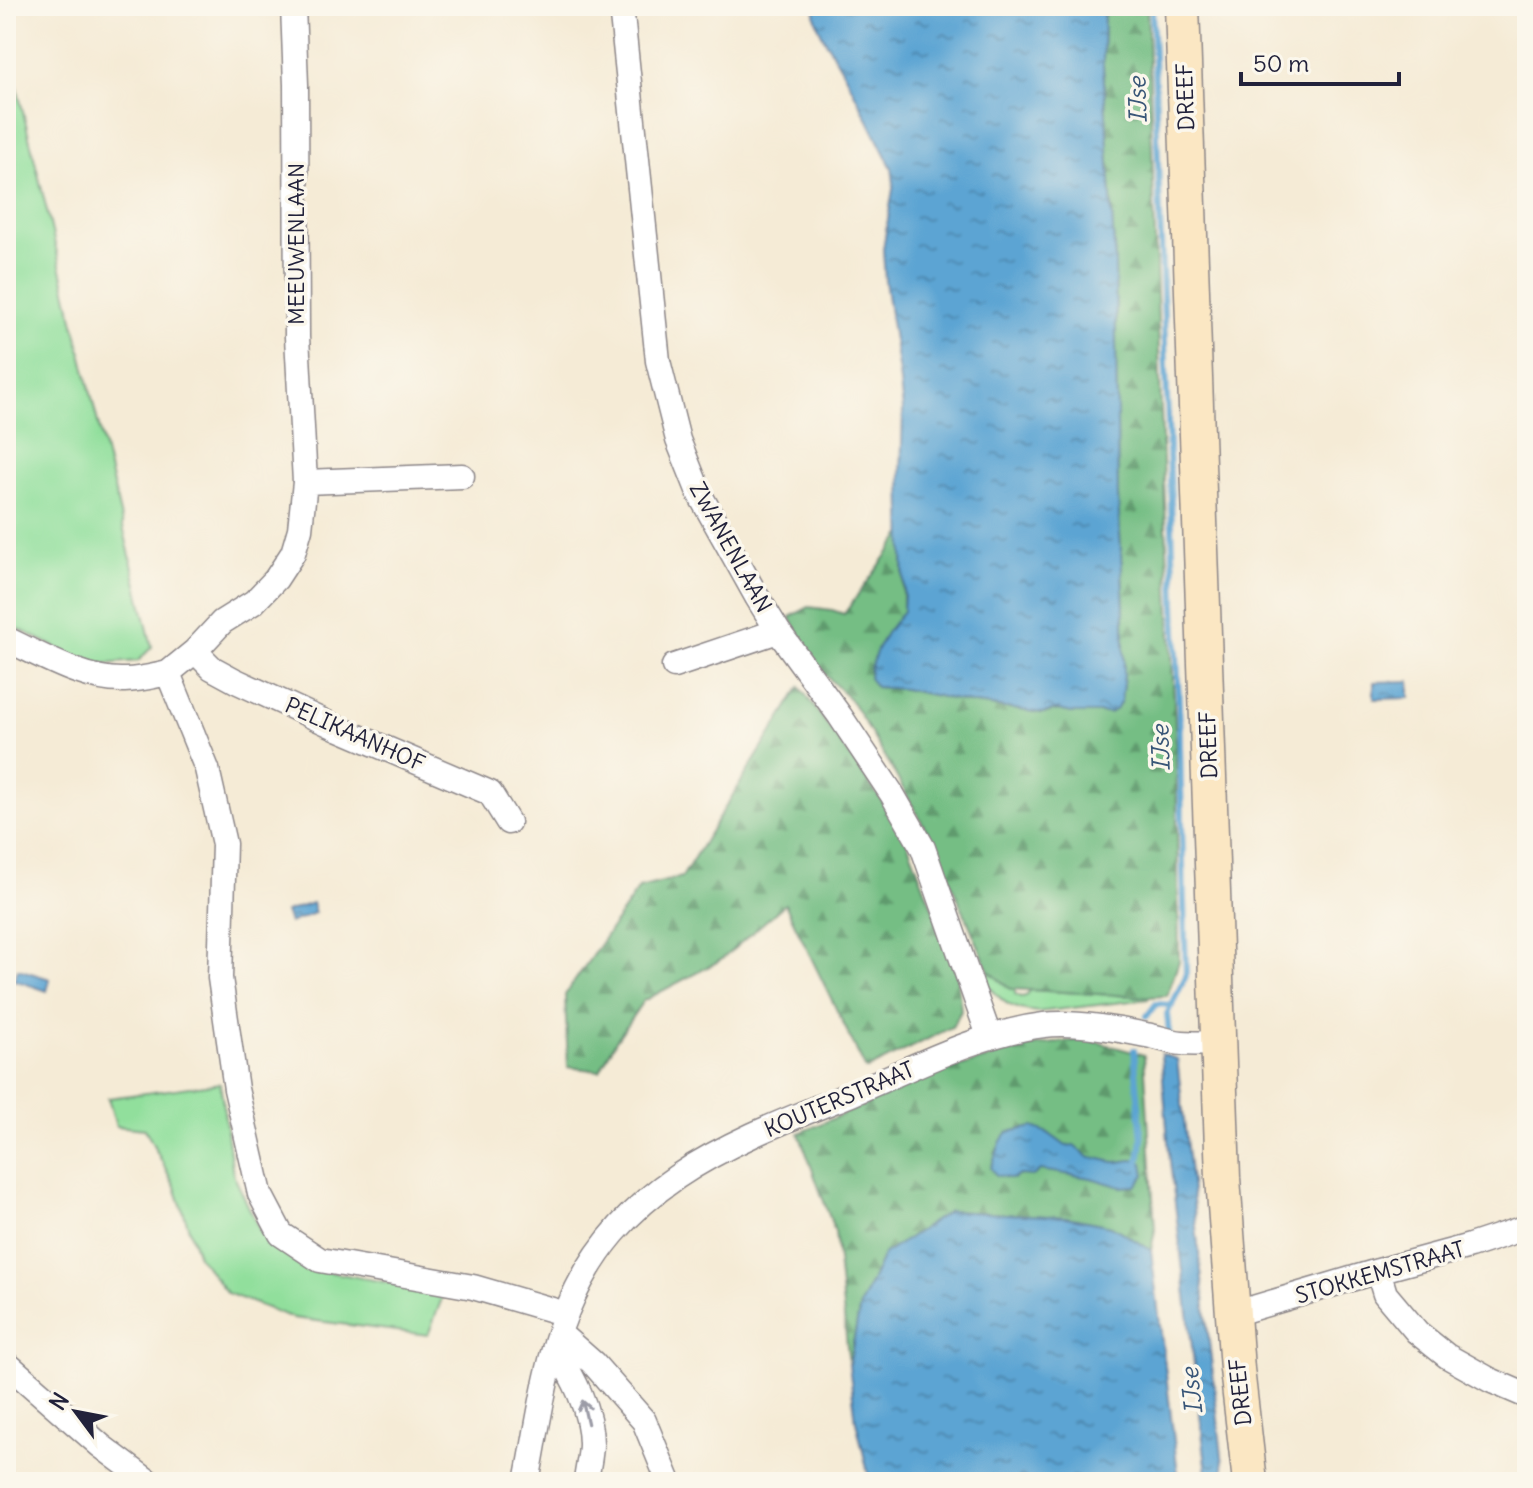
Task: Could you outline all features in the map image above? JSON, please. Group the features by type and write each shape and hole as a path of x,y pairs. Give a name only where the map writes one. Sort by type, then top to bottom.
{"main road":[{"name":"DREEF","path":"1182,6 1223,1178 1237,1369 1250,1482"}],"street":[{"name":"MEEUWENLAAN","path":"168,673 195,651 222,622 254,602 276,579 293,553 300,529 305,482 297,337 293,6"},
{"name":"ZWANENLAAN","path":"621,6 658,361 678,440 700,495 778,631 840,716 892,794 923,848 989,1036"},
{"path":"305,482 462,476"},
{"path":"674,666 778,631"},
{"path":"6,639 93,676 123,680 168,673 207,769 224,844 220,978 236,1089 260,1194 281,1234 320,1260 473,1287 560,1332 593,1363 644,1421 669,1482"},
{"name":"PELIKAANHOF","path":"195,651 212,668 236,681 490,793 508,822"},
{"name":"KOUTERSTRAAT","path":"527,1482 560,1332 577,1288 619,1227 658,1190 693,1165 789,1119 989,1036 1046,1024 1103,1027 1168,1040 1218,1043"},
{"name":"STOKKEMSTRAAT","path":"1233,1314 1527,1227"},
{"path":"1378,1271 1385,1294 1417,1332 1447,1356 1527,1396"},
{"path":"560,1332 582,1401 591,1443 586,1482"},
{"path":"6,1363 101,1446 149,1482"}],"green space":[{"path":"1104,6 1147,6 1176,745 1179,961 1167,996 1149,997 1011,989 989,971 937,849 891,767 853,703 814,663 790,617 809,607 844,614 903,533 903,611 896,622 876,687 1043,713 1058,710 1109,713 1121,701 1124,609 1118,496 1115,263 1103,65"},
{"path":"6,41 152,647 138,661 92,665 6,623"},
{"path":"800,687 902,829 957,972 961,1011 952,1027 866,1070 785,904 721,960 643,1001 600,1071 568,1067 565,995 639,888 682,877"},
{"path":"989,971 1010,989 1015,989 1015,994 1021,997 1030,990 1149,997 1028,1011 1006,1003 996,994 984,980"},
{"path":"1086,1039 1144,1055 1155,1230 1151,1250 1111,1226 1066,1217 949,1211 860,1306 849,1365 835,1232 799,1133 937,1074 1025,1047"},
{"path":"220,1083 233,1174 260,1231 303,1267 444,1293 428,1335 293,1318 227,1293 198,1256 175,1187 145,1129 116,1126 108,1098"}],"water":[{"path":"815,6 1104,6 1103,65 1115,263 1118,496 1124,609 1121,701 1109,713 1058,710 1043,713 975,704 904,689 876,687 869,678 877,650 903,611 904,592 903,410 883,249 894,183 892,168 820,31"},
{"path":"1410,681 1410,698 1374,699 1374,682"},
{"path":"312,903 315,913 289,923 285,912"},
{"path":"18,969 50,979 47,991 14,980"},
{"path":"1161,1054 1177,1059 1225,1482 1208,1482 1169,1153"},
{"path":"1033,1127 1066,1146 1074,1145 1090,1158 1143,1163 1145,1175 1136,1186 1121,1187 1091,1178 1040,1170 1033,1176 1020,1175 1012,1179 996,1175 991,1168 1001,1141 1008,1132"},
{"path":"949,1211 1066,1217 1111,1226 1151,1250 1179,1482 870,1482 856,1421 849,1365 860,1306 883,1255"}],"waterway":[{"name":"IJse","path":"1152,6 1186,976 1167,1014 1169,1033"},
{"path":"1147,1016 1156,1004 1172,1005"},
{"path":"1134,1050 1142,1140 1139,1161"}]}
